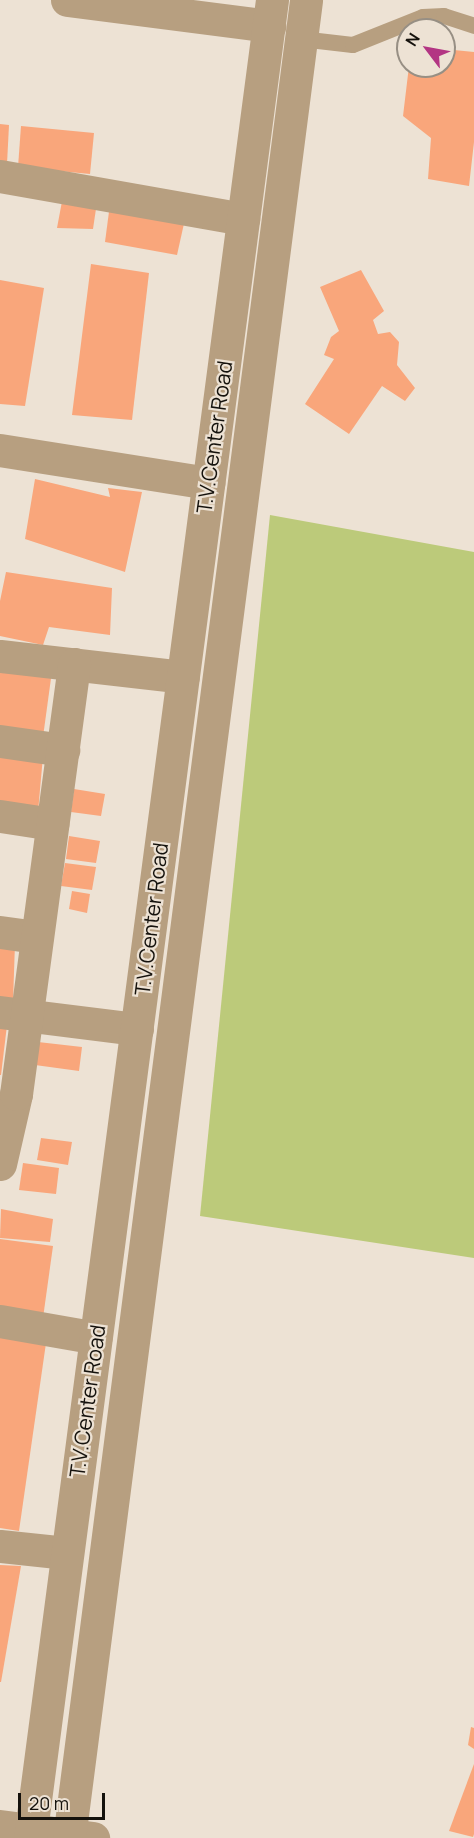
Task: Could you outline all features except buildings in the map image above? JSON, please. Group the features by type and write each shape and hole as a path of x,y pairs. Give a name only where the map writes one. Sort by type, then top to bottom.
{"street":[{"path":"67,0 270,13"},
{"name":"T.V.Center Road","path":"77,1836 306,0"},
{"name":"T.V.Center Road","path":"20,1831 67,1553 270,13"},
{"path":"0,176 243,219"},
{"path":"0,450 208,483"},
{"path":"0,656 183,677"},
{"path":"0,1164 8,1093 13,1014 37,936 74,664"},
{"path":"0,741 63,750"},
{"path":"0,816 52,824"},
{"path":"0,932 37,936"},
{"path":"13,1014 137,1029"},
{"path":"0,1322 96,1338"},
{"path":"0,1546 67,1553"},
{"path":"20,1831 77,1836"}],"lane":[{"path":"301,39 353,45 423,17 444,15 474,26"}],"green space":[{"path":"270,515 474,552 474,1258 200,1216"}]}
